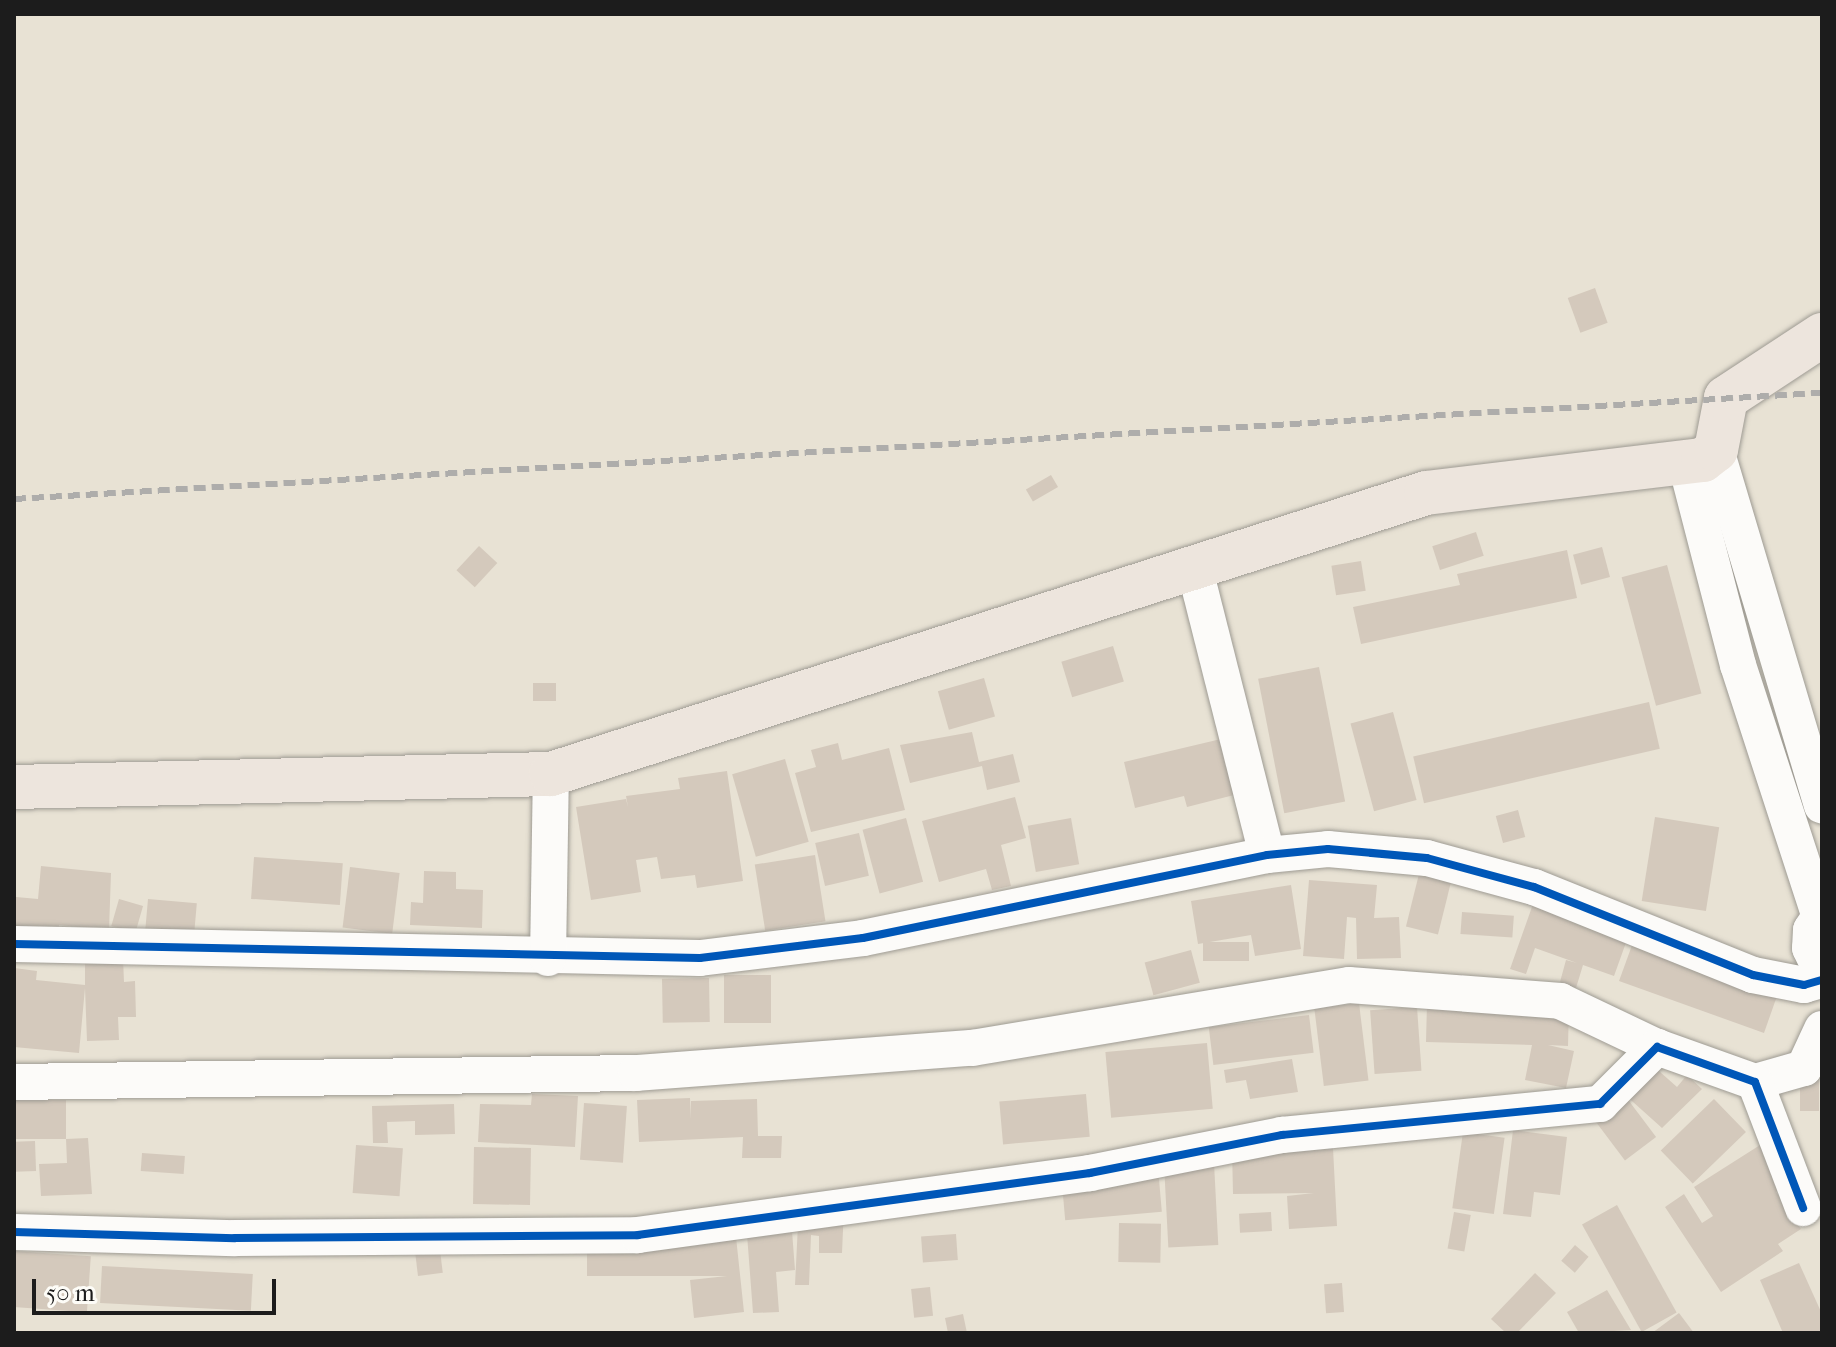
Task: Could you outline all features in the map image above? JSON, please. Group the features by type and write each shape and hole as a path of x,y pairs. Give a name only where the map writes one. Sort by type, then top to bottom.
{"main road":[{"path":"14,787 551,774 857,679 1194,566 1426,493 1701,457 1726,398 1822,335"}],"street":[{"path":"1701,457 1822,806"},
{"path":"1701,457 1738,665 1821,914 1810,948 1822,973"},
{"path":"1194,566 1267,855"},
{"path":"548,958 551,774"},
{"path":"14,944 548,958 700,958 863,938 1267,855 1328,849 1427,858 1534,887 1753,975 1804,985 1822,980"},
{"path":"14,1082 636,1073 972,1048 1349,985 1560,1001 1657,1047 1755,1082 1804,1068 1822,1029"},
{"path":"14,1232 235,1238 638,1235 1090,1173 1282,1135 1600,1104 1657,1047"},
{"path":"1755,1082 1803,1208"}],"building":[{"path":"1595,288 1608,323 1580,333 1568,298"},
{"path":"1051,475 1058,487 1033,502 1026,490"},
{"path":"1476,532 1484,556 1440,570 1432,546"},
{"path":"479,546 497,563 475,587 456,570"},
{"path":"1602,547 1610,577 1581,585 1573,555"},
{"path":"1567,550 1577,598 1361,644 1353,607 1460,585 1457,574"},
{"path":"1361,561 1366,591 1336,595 1331,566"},
{"path":"1667,565 1701,693 1656,706 1622,577"},
{"path":"1113,646 1124,681 1072,697 1061,662"},
{"path":"1319,667 1345,801 1284,813 1258,679"},
{"path":"984,678 995,716 949,730 938,691"},
{"path":"533,683 556,683 556,701 533,701"},
{"path":"1649,702 1660,749 1424,803 1413,756"},
{"path":"1393,712 1417,800 1374,811 1350,723"},
{"path":"972,732 979,762 1013,754 1020,782 987,790 982,766 910,783 900,745"},
{"path":"1221,739 1234,795 1187,807 1184,796 1135,808 1124,762"},
{"path":"838,743 842,760 889,748 905,810 811,832 795,773 816,767 811,750"},
{"path":"785,759 809,842 756,857 732,774"},
{"path":"727,771 743,881 697,888 695,875 661,879 657,857 636,860 641,892 591,900 576,807 626,799 628,807 626,796 680,789 678,778"},
{"path":"1015,797 1026,838 1001,845 1011,886 992,890 986,869 939,882 922,821"},
{"path":"1518,810 1525,837 1503,843 1496,816"},
{"path":"1655,817 1719,827 1706,911 1642,901"},
{"path":"906,818 923,882 880,893 863,830"},
{"path":"1071,818 1079,864 1036,872 1028,826"},
{"path":"859,833 869,876 825,886 815,843"},
{"path":"815,855 825,921 765,931 755,865"},
{"path":"254,857 343,863 340,905 251,899"},
{"path":"41,866 111,873 109,930 59,925 58,935 14,931 16,897 38,899"},
{"path":"350,867 400,873 392,934 343,928"},
{"path":"424,871 456,872 456,889 483,890 482,928 410,925 411,902 423,903"},
{"path":"1419,874 1451,882 1438,934 1406,926"},
{"path":"1309,880 1377,885 1374,918 1399,917 1401,958 1357,959 1356,918 1347,917 1344,959 1303,956"},
{"path":"1291,885 1301,949 1255,956 1251,935 1198,944 1191,901"},
{"path":"119,899 143,906 135,933 111,926"},
{"path":"148,899 197,903 194,937 145,933"},
{"path":"1533,904 1628,937 1614,976 1583,965 1576,988 1560,982 1566,960 1577,963 1535,948 1526,974 1510,969"},
{"path":"1462,912 1514,916 1512,938 1460,934"},
{"path":"1635,937 1777,996 1764,1033 1619,981"},
{"path":"1203,942 1249,942 1249,961 1203,961"},
{"path":"1191,950 1200,983 1153,995 1145,962"},
{"path":"123,958 124,982 135,981 136,1017 118,1017 119,1040 87,1041 85,988 79,1053 14,1047 14,968 37,971 36,980 85,985 85,959"},
{"path":"724,975 771,975 771,1023 724,1023"},
{"path":"709,978 710,1022 663,1023 662,979"},
{"path":"1359,1003 1369,1080 1324,1086 1314,1008"},
{"path":"1427,1003 1569,1006 1568,1046 1548,1045 1574,1051 1566,1088 1525,1080 1532,1045 1426,1042"},
{"path":"1417,1007 1421,1071 1375,1074 1370,1010"},
{"path":"1309,1015 1314,1053 1213,1065 1209,1027"},
{"path":"1207,1043 1213,1109 1111,1118 1105,1052"},
{"path":"1292,1059 1298,1092 1250,1099 1246,1080 1226,1083 1224,1070"},
{"path":"1650,1063 1677,1087 1687,1075 1702,1089 1662,1128 1623,1093"},
{"path":"1800,1080 1819,1080 1819,1111 1800,1111"},
{"path":"532,1094 578,1096 575,1147 478,1142 480,1104 531,1105"},
{"path":"1086,1094 1090,1137 1003,1144 999,1102"},
{"path":"1626,1097 1656,1137 1625,1160 1595,1120"},
{"path":"690,1098 691,1119 691,1101 757,1099 758,1136 782,1136 781,1158 742,1158 743,1137 639,1142 637,1100"},
{"path":"1714,1099 1746,1132 1693,1183 1661,1150"},
{"path":"14,1100 66,1100 66,1139 14,1139"},
{"path":"584,1103 627,1106 623,1163 580,1160"},
{"path":"454,1104 455,1134 415,1135 415,1121 387,1122 388,1143 373,1143 372,1106"},
{"path":"1513,1130 1567,1137 1560,1195 1534,1192 1531,1217 1503,1214"},
{"path":"1463,1132 1505,1138 1494,1214 1452,1208"},
{"path":"88,1138 92,1194 41,1196 39,1164 67,1163 66,1139"},
{"path":"1768,1140 1794,1180 1776,1192 1801,1229 1778,1244 1783,1251 1721,1292 1665,1207 1684,1194 1702,1223 1713,1216 1694,1187"},
{"path":"35,1141 36,1171 15,1172 14,1142"},
{"path":"356,1145 403,1148 400,1196 353,1193"},
{"path":"474,1147 531,1148 530,1205 473,1204"},
{"path":"1333,1148 1337,1226 1289,1229 1287,1196 1314,1193 1233,1194 1232,1149"},
{"path":"142,1153 185,1156 184,1174 141,1171"},
{"path":"1214,1163 1218,1245 1168,1248 1164,1166"},
{"path":"1158,1168 1162,1212 1065,1220 1061,1176"},
{"path":"799,1204 844,1207 842,1253 819,1253 819,1236 811,1235 809,1285 795,1285"},
{"path":"1617,1205 1677,1313 1642,1332 1582,1224"},
{"path":"1271,1212 1272,1231 1240,1233 1239,1214"},
{"path":"1454,1212 1471,1215 1464,1251 1448,1248"},
{"path":"791,1218 795,1270 776,1272 779,1312 753,1313 746,1221"},
{"path":"1119,1223 1161,1224 1160,1263 1118,1262"},
{"path":"956,1234 958,1260 923,1262 921,1236"},
{"path":"587,1237 736,1237 744,1312 694,1318 690,1280 727,1276 587,1276"},
{"path":"1575,1245 1589,1257 1575,1273 1561,1261"},
{"path":"440,1250 443,1273 418,1276 415,1253"},
{"path":"14,1251 91,1256 87,1312 14,1307"},
{"path":"1799,1263 1822,1314 1822,1333 1783,1333 1760,1280"},
{"path":"102,1266 253,1274 251,1311 100,1303"},
{"path":"1535,1273 1556,1293 1517,1333 1506,1333 1491,1319"},
{"path":"1342,1283 1344,1312 1326,1313 1324,1284"},
{"path":"930,1287 933,1316 914,1318 911,1289"},
{"path":"1607,1290 1631,1330 1579,1333 1567,1312"},
{"path":"1679,1313 1694,1333 1652,1333"},
{"path":"963,1314 967,1333 948,1333 945,1318"}],"railway":[{"path":"14,499 1822,393"}],"cycle path":[{"path":"14,944 700,958 863,938 1267,855 1328,849 1427,858 1534,887 1753,975 1804,985 1822,980"},
{"path":"14,1232 235,1238 638,1235 1090,1173 1282,1135 1600,1104 1657,1047 1755,1082 1803,1208"}]}
